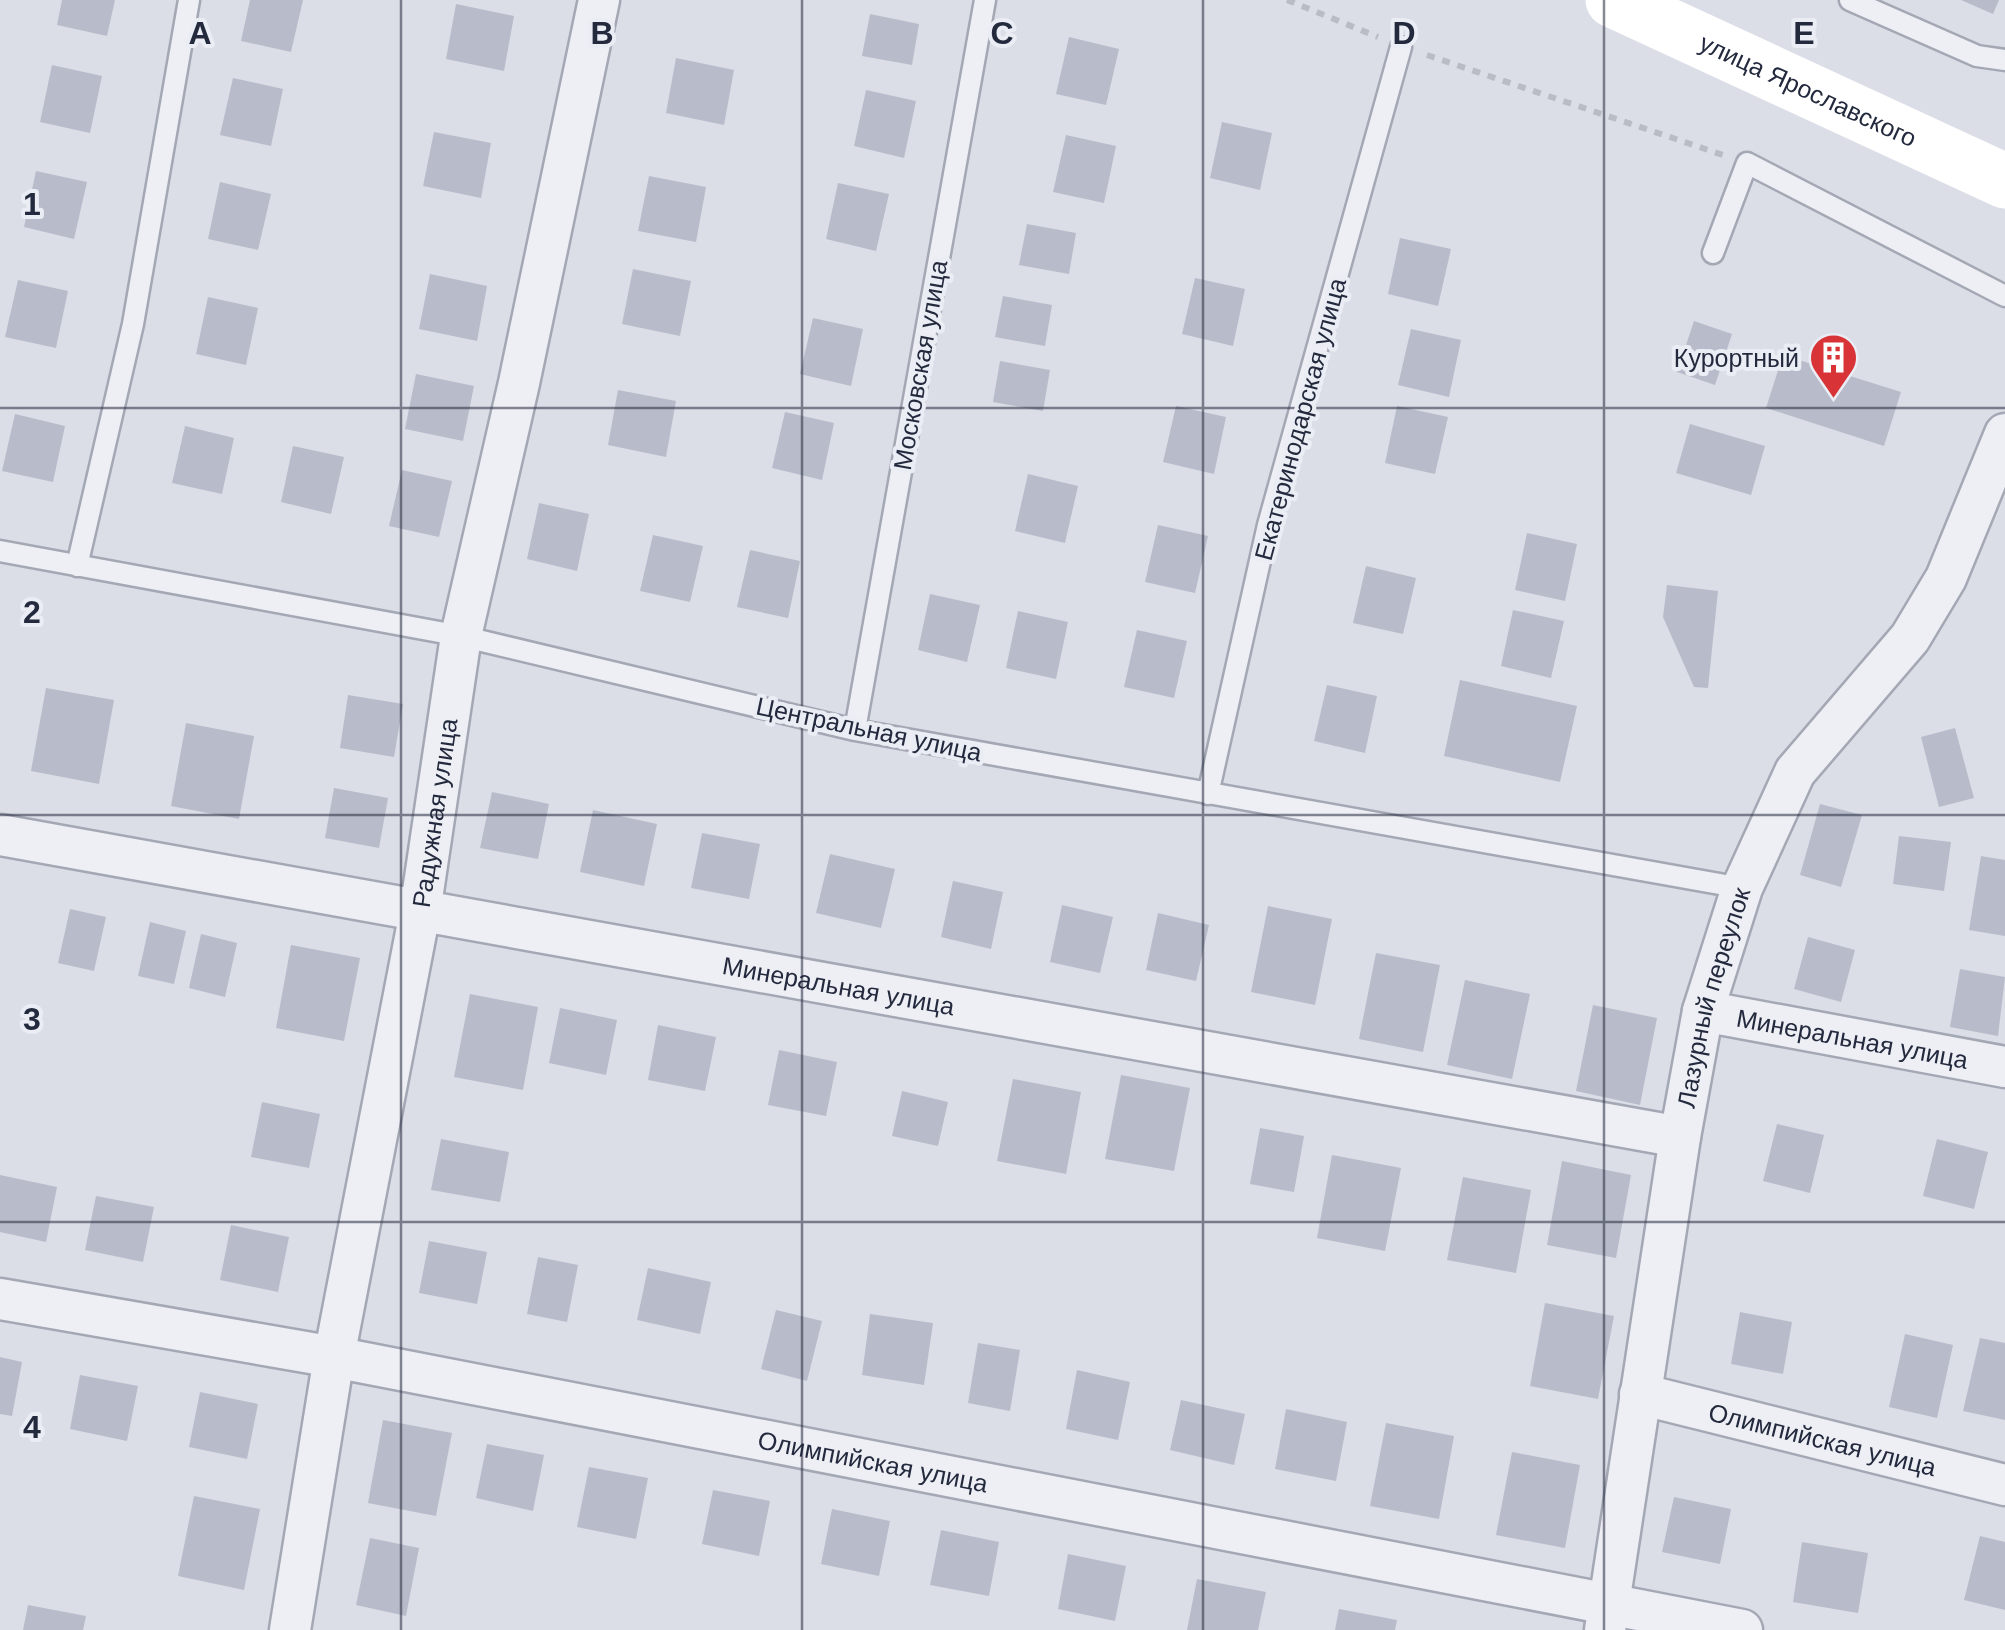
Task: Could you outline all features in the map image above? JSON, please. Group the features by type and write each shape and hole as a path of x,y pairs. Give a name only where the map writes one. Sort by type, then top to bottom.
{"street":[{"name":"Радужная улица","path":"290,1630 334,1357 420,912 461,636 599,0"},
{"name":"улица Ярославского","path":"1613,0 2005,181"},
{"name":"Лазурный переулок","path":"1608,1618 1680,1137 1703,1011 1742,888 1795,772 1910,638 1946,578 2005,434"},
{"name":"Минеральная улица","path":"0,835 1680,1137"},
{"name":"Минеральная улица","path":"1703,1011 2005,1067"},
{"name":"Олимпийская улица","path":"0,1299 334,1357 1608,1618 1742,1630"},
{"name":"Олимпийская улица","path":"1640,1394 2005,1485"}],"lane":[{"path":"78,566 134,324 189,0"},
{"name":"Московская улица","path":"855,730 985,0"},
{"path":"1850,0 1977,56 2005,60"},
{"name":"Екатеринодарская улица","path":"1208,794 1268,525 1401,46"},
{"path":"1713,253 1747,163 2005,296"},
{"name":"Центральная улица","path":"0,550 461,636 855,730 1742,888"}],"path":[{"path":"1286,0 1401,46 1747,163"}],"building":[{"path":"62,0 115,0 107,36 57,25"},
{"path":"250,0 303,0 291,52 241,41"},
{"path":"1961,0 1999,0 1993,14"},
{"path":"456,4 514,16 504,71 446,59"},
{"path":"870,14 919,24 912,65 862,56"},
{"path":"1069,37 1119,49 1106,105 1056,94"},
{"path":"676,58 734,70 724,125 666,113"},
{"path":"52,65 102,76 90,133 40,122"},
{"path":"233,78 283,89 271,146 220,135"},
{"path":"866,90 916,101 904,158 854,146"},
{"path":"1222,122 1272,133 1260,190 1210,178"},
{"path":"434,132 491,143 481,198 423,186"},
{"path":"1066,135 1116,146 1104,203 1053,192"},
{"path":"36,171 87,182 74,239 24,227"},
{"path":"649,176 706,187 696,242 638,231"},
{"path":"220,182 271,194 258,250 208,239"},
{"path":"838,183 889,194 876,251 826,239"},
{"path":"1027,224 1076,233 1069,274 1019,265"},
{"path":"1400,238 1451,249 1438,306 1388,294"},
{"path":"633,269 691,281 680,336 622,324"},
{"path":"430,274 487,286 477,341 419,329"},
{"path":"1195,278 1245,289 1233,346 1182,334"},
{"path":"18,280 68,291 56,348 5,337"},
{"path":"1003,296 1052,305 1045,346 995,337"},
{"path":"208,297 258,308 246,365 196,354"},
{"path":"813,318 863,329 851,386 800,374"},
{"path":"1694,321 1732,334 1715,385 1677,372"},
{"path":"1411,329 1461,340 1449,397 1398,385"},
{"name":"Курортный","path":"1783,355 1901,392 1884,446 1766,408"},
{"path":"1000,361 1050,370 1043,411 993,402"},
{"path":"416,374 474,386 463,441 405,429"},
{"path":"618,390 676,401 666,457 608,445"},
{"path":"1176,406 1226,417 1214,474 1163,462"},
{"path":"1397,406 1448,417 1435,474 1385,463"},
{"path":"785,412 834,423 822,480 772,468"},
{"path":"15,414 65,426 53,482 2,471"},
{"path":"1690,424 1765,446 1751,495 1676,473"},
{"path":"185,426 234,438 222,494 172,483"},
{"path":"293,446 344,457 331,514 281,502"},
{"path":"402,470 452,481 439,537 389,526"},
{"path":"1028,474 1078,486 1065,543 1015,531"},
{"path":"539,503 589,514 577,571 527,559"},
{"path":"1158,525 1208,536 1195,593 1145,582"},
{"path":"1527,533 1577,544 1565,601 1515,590"},
{"path":"653,535 703,546 690,602 640,591"},
{"path":"750,550 800,561 788,618 737,607"},
{"path":"1366,566 1416,578 1403,634 1353,623"},
{"path":"1667,585 1718,591 1708,688 1694,687 1663,617"},
{"path":"930,594 980,605 967,662 918,650"},
{"path":"1513,610 1564,621 1551,678 1501,666"},
{"path":"1018,611 1068,622 1056,679 1006,668"},
{"path":"1137,630 1187,641 1174,698 1124,687"},
{"path":"1460,680 1577,706 1560,782 1444,756"},
{"path":"1327,685 1377,696 1365,753 1314,741"},
{"path":"46,688 114,700 99,784 31,771"},
{"path":"348,695 403,704 394,757 340,748"},
{"path":"186,723 254,736 239,819 171,806"},
{"path":"1955,728 1974,798 1939,807 1921,737"},
{"path":"334,788 388,798 379,848 325,838"},
{"path":"492,792 549,804 538,859 480,848"},
{"path":"1820,804 1862,815 1841,887 1800,875"},
{"path":"593,810 657,824 644,886 580,872"},
{"path":"702,833 760,844 749,899 691,888"},
{"path":"1899,836 1951,842 1944,891 1893,884"},
{"path":"830,854 895,869 881,928 816,913"},
{"path":"1981,856 2005,860 2005,936 1969,930"},
{"path":"953,881 1003,892 991,949 941,937"},
{"path":"1062,905 1113,917 1100,973 1050,962"},
{"path":"1268,906 1332,919 1315,1005 1251,992"},
{"path":"70,909 106,917 94,971 58,963"},
{"path":"1158,913 1209,925 1196,981 1146,970"},
{"path":"150,922 186,931 174,984 138,976"},
{"path":"201,934 237,943 225,997 189,988"},
{"path":"1808,937 1855,950 1841,1002 1794,989"},
{"path":"291,945 360,958 344,1041 276,1028"},
{"path":"1376,953 1440,965 1423,1052 1359,1039"},
{"path":"1960,969 2005,977 1998,1036 1950,1027"},
{"path":"1465,980 1530,994 1512,1079 1447,1065"},
{"path":"470,994 538,1007 523,1090 454,1077"},
{"path":"1593,1005 1657,1018 1640,1105 1576,1091"},
{"path":"560,1008 617,1020 606,1075 549,1063"},
{"path":"658,1025 716,1037 705,1091 648,1080"},
{"path":"779,1050 837,1062 826,1116 768,1105"},
{"path":"1121,1075 1190,1088 1174,1171 1105,1159"},
{"path":"1013,1079 1081,1092 1066,1174 997,1161"},
{"path":"902,1091 948,1102 938,1146 892,1136"},
{"path":"262,1102 320,1114 309,1168 251,1157"},
{"path":"1777,1124 1824,1135 1810,1193 1763,1181"},
{"path":"1260,1128 1304,1136 1294,1192 1250,1184"},
{"path":"441,1139 509,1152 500,1202 431,1190"},
{"path":"1937,1139 1988,1152 1974,1209 1923,1196"},
{"path":"1332,1155 1401,1168 1385,1251 1317,1238"},
{"path":"1562,1161 1631,1175 1616,1258 1547,1245"},
{"path":"0,1175 57,1187 46,1242 0,1232"},
{"path":"1463,1177 1531,1190 1516,1273 1447,1260"},
{"path":"96,1196 154,1207 143,1262 85,1250"},
{"path":"231,1225 289,1237 278,1292 220,1280"},
{"path":"429,1241 487,1252 477,1304 419,1293"},
{"path":"538,1257 578,1265 567,1322 527,1314"},
{"path":"648,1268 711,1282 700,1334 637,1320"},
{"path":"1545,1303 1614,1316 1598,1399 1530,1386"},
{"path":"776,1310 822,1321 807,1381 761,1369"},
{"path":"1740,1312 1792,1322 1783,1374 1731,1364"},
{"path":"870,1314 933,1323 924,1385 862,1375"},
{"path":"1905,1334 1953,1345 1937,1418 1889,1407"},
{"path":"1980,1338 2005,1343 2005,1420 1963,1411"},
{"path":"978,1343 1020,1350 1010,1411 968,1403"},
{"path":"0,1357 22,1362 12,1416 0,1414"},
{"path":"1077,1370 1130,1382 1118,1440 1066,1429"},
{"path":"80,1375 138,1386 127,1441 70,1429"},
{"path":"200,1392 258,1404 247,1459 189,1447"},
{"path":"1181,1400 1245,1414 1234,1465 1170,1450"},
{"path":"1286,1409 1347,1422 1336,1481 1275,1469"},
{"path":"383,1420 452,1433 436,1516 368,1503"},
{"path":"1386,1423 1454,1436 1439,1519 1370,1506"},
{"path":"487,1444 544,1455 533,1511 476,1498"},
{"path":"1512,1452 1580,1465 1565,1548 1496,1535"},
{"path":"589,1467 648,1478 636,1539 577,1527"},
{"path":"713,1490 770,1501 759,1556 702,1544"},
{"path":"194,1496 260,1509 244,1590 178,1576"},
{"path":"1674,1497 1731,1509 1720,1564 1662,1552"},
{"path":"832,1509 890,1521 879,1576 821,1564"},
{"path":"941,1530 999,1542 989,1596 930,1585"},
{"path":"1980,1536 2005,1542 2005,1610 1964,1600"},
{"path":"370,1538 419,1548 406,1616 356,1605"},
{"path":"1802,1542 1868,1553 1858,1613 1793,1602"},
{"path":"1068,1554 1126,1566 1115,1621 1058,1609"},
{"path":"1197,1579 1266,1592 1258,1630 1187,1630"},
{"path":"28,1605 86,1616 83,1630 23,1630"},
{"path":"1339,1609 1397,1620 1395,1630 1335,1630"}],"place":[{"name":"Курортный","path":"1834,400"}]}
